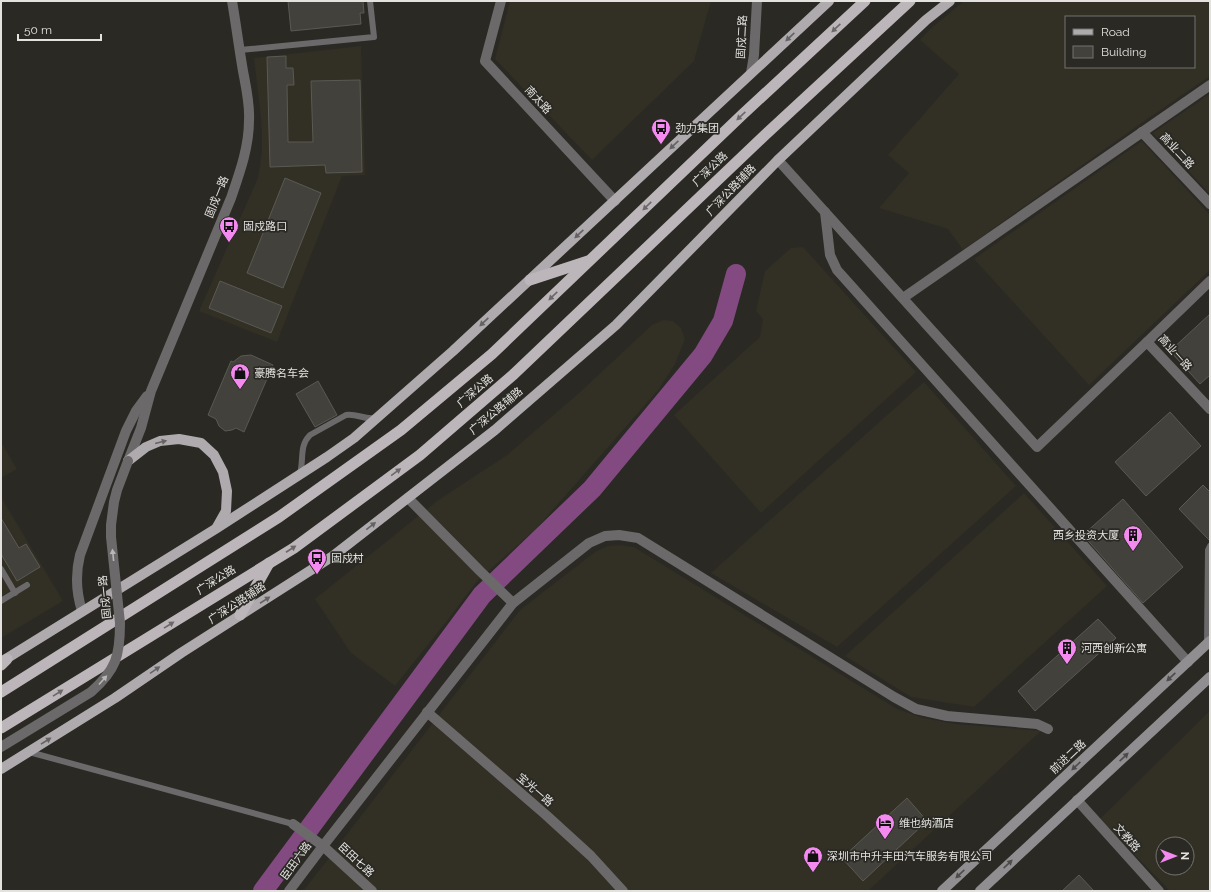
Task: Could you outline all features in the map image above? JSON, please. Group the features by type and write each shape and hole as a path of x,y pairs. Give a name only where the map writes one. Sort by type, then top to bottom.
{"highway":[{"name":"广深公路","path":"1,692 279,517 401,430 492,354 743,114 865,1"},
{"name":"广深公路","path":"1,728 294,548 420,455 514,374 765,135 910,1"},
{"path":"530,280 590,260"},
{"path":"240,615 270,563"}],"main road":[{"path":"3,662 82,611 217,528 300,475 354,438 453,351 829,1"},
{"name":"广深公路辅路","path":"1,768 115,698 240,615 333,556 495,430 616,325 778,160 926,20 950,1"},
{"path":"128,461 146,447 160,441 179,439 201,443 214,454 228,491 226,511 217,528"},
{"name":"前进二路","path":"942,891 1209,643"},
{"path":"980,891 1210,677"}],"street":[{"name":"固戍一路","path":"1,747 91,692 103,681 112,669 118,651 120,623 111,537 112,513 117,490 141,428 150,391 231,198 245,156 249,119 248,99 232,1"},
{"name":"南太路","path":"501,1 486,61 614,201"},
{"name":"固戍二路","path":"751,73 754,55 757,1"},
{"path":"903,298 1210,85"},
{"name":"高业二路","path":"1142,132 1210,204"},
{"path":"778,160 1037,447 1147,342"},
{"path":"825,212 830,255 837,270 1188,662"},
{"name":"高业一路","path":"1210,281 1147,342 1210,409"},
{"name":"固戍一路","path":"82,611 76,586 76,571 80,555 126,431 136,411 150,391"},
{"path":"408,498 513,603"},
{"name":"臣田六路","path":"289,891 513,603 590,543 605,536 619,535 638,538 916,709 947,716 1037,724 1048,729"},
{"name":"宝光一路","path":"427,712 552,820 591,856 623,891"},
{"name":"文教路","path":"1077,800 1159,891"},
{"name":"臣田七路","path":"293,824 323,846 372,891"}],"lane":[{"path":"240,50 374,36 370,1"},
{"path":"300,475 303,447 306,438 310,435 346,415 351,414 371,419 379,417"},
{"path":"1209,643 1208,550 1210,546"},
{"path":"1,569 15,593"},
{"path":"1,601 27,585"},
{"path":"28,752 293,824"}],"shaded area":[{"path":"510,1 711,1 694,61 592,160 495,59"},
{"path":"964,1 1210,1 1210,76 963,250 948,229 879,208 909,173 888,155 959,74 920,40 928,31"},
{"path":"361,46 365,175 342,176 277,342 199,311 258,178 262,151 262,135 254,58"},
{"path":"1210,94 1210,194 1153,133"},
{"path":"1142,141 1210,215 1210,270 1089,385 974,259"},
{"path":"803,247 916,372 761,513 674,415 760,337 763,319 756,311 765,271 791,248"},
{"path":"663,320 673,321 681,328 685,339 675,364 659,389 536,529 477,581 395,686 351,653 315,599 437,501 507,455 579,393 652,325"},
{"path":"924,382 1016,486 837,647 711,573"},
{"path":"1,442 17,469 1,478"},
{"path":"1024,493 1107,586 974,707 911,697 845,656"},
{"path":"1,497 63,601 1,638"},
{"path":"619,545 634,547 897,709 923,718 956,724 1041,731 868,891 378,891 334,851 520,610 595,552 608,546"},
{"path":"1210,711 1210,891 1170,891 1155,876 1195,876 1195,836 1155,836 1155,876 1100,819"},
{"path":"330,857 367,891 303,891"}],"building":[{"path":"288,1 363,1 364,13 360,13 361,24 291,31"},
{"path":"286,56 286,68 293,68 294,85 287,85 288,142 313,142 311,81 360,80 362,172 326,173 325,165 270,167 267,57"},
{"path":"285,178 321,193 283,288 247,273"},
{"path":"220,281 282,306 271,333 209,308"},
{"path":"1210,314 1210,375 1200,384 1170,351"},
{"name":"豪腾名车会","path":"251,355 273,365 244,432 236,428 225,431 219,426 216,419 208,415 231,361 233,362 241,356"},
{"path":"318,381 337,415 315,427 296,394"},
{"path":"1170,412 1201,446 1146,496 1115,462"},
{"path":"1203,485 1210,492 1210,541 1179,509"},
{"name":"西乡投资大厦","path":"1123,499 1183,567 1143,603 1083,535"},
{"path":"1,518 19,548 26,544 40,567 17,581 1,554"},
{"name":"河西创新公寓","path":"1098,619 1116,638 1035,711 1018,691"},
{"name":"维也纳酒店","path":"907,798 927,821 863,881 842,858"},
{"path":"1079,875 1094,891 1062,891"}],"waterway":[{"path":"263,891 482,595 592,489 703,355 723,321 736,274"}],"place":[{"name":"劲力集团","path":"661,145"},
{"name":"固戍路口","path":"229,243"},
{"name":"豪腾名车会","path":"240,390"},
{"name":"西乡投资大厦","path":"1133,552"},
{"name":"固戍村","path":"317,575"},
{"name":"河西创新公寓","path":"1067,665"},
{"name":"维也纳酒店","path":"885,840"},
{"name":"深圳市中升丰田汽车服务有限公司","path":"813,873"}]}
